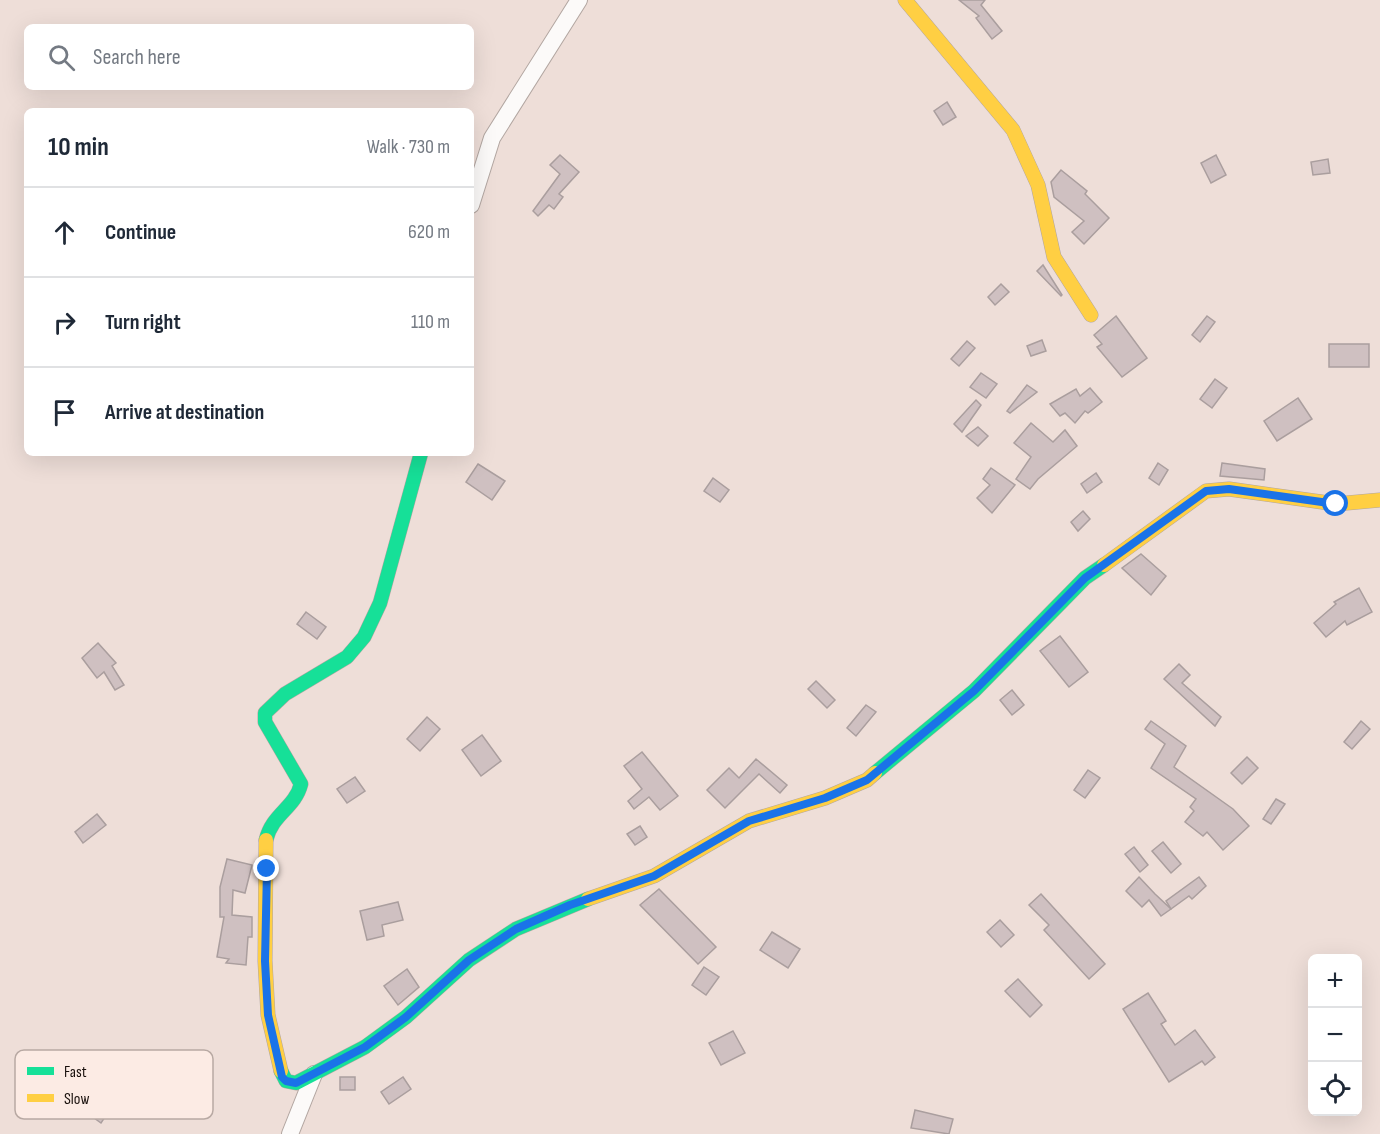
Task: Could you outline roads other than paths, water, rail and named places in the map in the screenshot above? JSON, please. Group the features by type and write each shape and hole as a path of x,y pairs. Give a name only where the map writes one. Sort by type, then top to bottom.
{"street":[{"path":"474,195 492,138 579,0"},
{"path":"905,0 1013,130 1027,156 1038,185 1054,257 1091,315"},
{"path":"420,456 380,599 369,629 357,647 335,666 278,700 265,713 266,722 301,784 300,794 294,804 272,822 266,839 265,961 268,1015 282,1077 286,1081 296,1083 382,1035 406,1017 469,960 516,929 570,905 654,876 749,821 825,798 867,780 974,691 1085,578 1206,491 1229,489 1336,504 1380,500"},
{"path":"290,1134 314,1074"}]}
